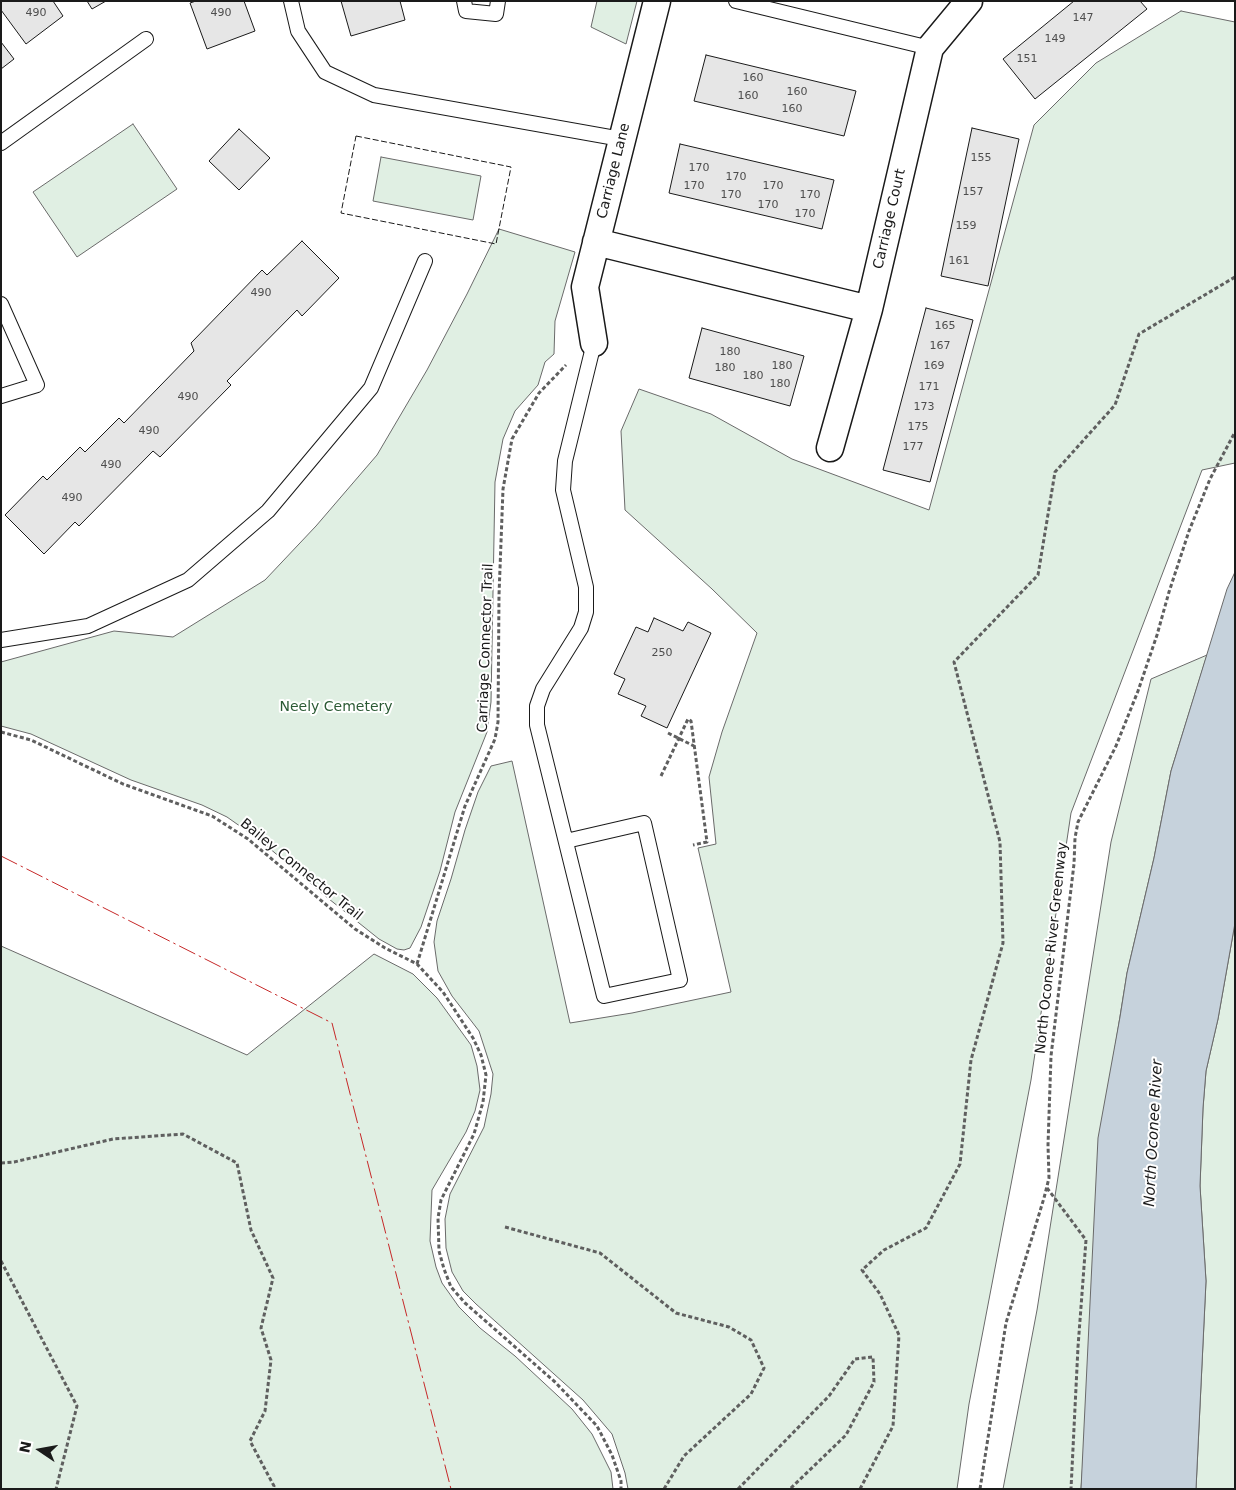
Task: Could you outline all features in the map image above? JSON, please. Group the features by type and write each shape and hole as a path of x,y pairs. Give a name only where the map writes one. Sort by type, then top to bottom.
{"street":[{"name":"Carriage Lane","path":"594,343 585,287 658,1"},
{"name":"Carriage Court","path":"830,448 869,309 930,48 969,1"},
{"path":"596,242 869,309"}],"lane":[{"path":"291,1 298,31 325,72 374,95 621,140"},
{"path":"464,1 466,11 496,14 498,1"},
{"path":"736,1 930,48"},
{"path":"1,143 146,39"},
{"path":"1,639 88,626 188,580 268,511 371,388 426,261"},
{"path":"1,304 37,385 1,396"},
{"path":"566,841 644,823 680,980 604,996 537,725 537,706 542,688 581,628 586,612 586,588 563,490 565,461 594,343"}],"path":[{"path":"860,1489 893,1426 898,1335 880,1294 862,1270 884,1250 926,1228 960,1164 971,1060 1003,943 1000,842 954,662 1038,575 1055,472 1115,405 1139,334 1235,277"},
{"name":"Carriage Connector Trail","path":"417,964 465,806 495,739 498,722 499,595 503,489 512,439 522,418 539,393 562,367"},
{"name":"North Oconee River Greenway","path":"980,1489 1006,1323 1049,1178 1048,1145 1051,1056 1078,822 1119,737 1138,691 1189,531 1210,479 1235,432"},
{"path":"661,776 688,719 691,721 707,842 693,845"},
{"name":"Bailey Connector Trail","path":"1,732 31,740 123,784 212,816 248,839 355,929 385,948 417,964"},
{"path":"668,733 694,746"},
{"path":"417,964 443,992 462,1019 482,1055 486,1075 483,1102 474,1134 441,1200 438,1218 439,1251 444,1270 451,1287 465,1303 555,1382 597,1426 612,1454 621,1481 621,1489"},
{"path":"1,1163 14,1162 113,1139 183,1134 237,1163 251,1230 274,1278 261,1328 271,1360 265,1411 250,1441 274,1486 273,1489"},
{"path":"1047,1188 1086,1240 1078,1347 1071,1489"},
{"path":"505,1227 600,1253 676,1313 729,1327 751,1340 764,1368 751,1394 684,1456 664,1489"},
{"path":"1,1261 77,1406 56,1489"},
{"path":"738,1489 829,1396 855,1358 873,1356 874,1382 846,1435 790,1489"}],"green space":[{"path":"597,1 637,1 626,44 591,27"},
{"path":"1181,11 1235,22 1235,463 1202,470 1071,813 1031,1080 969,1404 957,1489 628,1489 625,1473 612,1434 583,1400 463,1291 452,1272 446,1248 445,1219 450,1194 484,1127 493,1074 479,1031 452,996 438,971 434,942 437,921 478,792 491,766 512,761 570,1023 632,1013 731,992 698,848 716,844 709,777 722,732 757,633 712,589 625,510 621,431 639,389 711,414 792,459 929,510 1034,125 1096,63"},
{"path":"133,124 177,189 77,257 33,192"},
{"path":"381,157 481,176 473,220 373,201"},
{"name":"Neely Cemetery","path":"499,229 575,252 555,321 554,354 545,362 538,385 515,411 503,439 495,482 491,702 487,732 455,812 440,871 421,927 410,948 404,950 397,949 379,939 261,841 227,817 202,805 131,780 31,734 1,726 1,662 114,631 173,637 265,580 316,526 377,455 427,370"},
{"path":"1207,655 1171,771 1154,858 1127,973 1113,1060 1081,1489 1003,1489 1037,1310 1111,842 1151,679"},
{"path":"1235,923 1235,1489 1196,1489 1206,1281 1200,1186 1203,1108 1206,1071 1218,1019"},
{"path":"1,946 247,1055 374,954 413,974 437,998 471,1045 477,1066 480,1090 475,1111 466,1132 432,1190 430,1241 442,1283 459,1307 480,1328 515,1356 572,1409 592,1434 611,1472 613,1489 1,1489"}],"water":[{"name":"North Oconee River","path":"1235,572 1235,923 1218,1019 1206,1071 1203,1108 1200,1186 1206,1281 1196,1489 1081,1489 1098,1138 1127,973 1154,858 1171,771 1227,589"}],"building":[{"path":"1,1 53,1 63,16 26,44 1,10"},
{"path":"87,1 106,1 92,9"},
{"path":"196,1 244,1 255,31 207,49 190,3"},
{"path":"341,1 400,1 405,20 351,36"},
{"path":"1074,1 1140,1 1147,9 1035,99 1003,59"},
{"path":"1,42 14,59 1,69"},
{"path":"706,55 856,91 844,136 694,101"},
{"path":"972,128 1019,139 988,286 941,276"},
{"path":"239,129 270,158 239,190 209,161"},
{"path":"680,144 834,180 822,229 669,193"},
{"path":"302,241 339,278 302,316 297,310 227,381 231,385 160,457 153,451 79,526 75,522 44,554 5,515 43,476 47,480 80,447 85,452 119,418 124,423 194,351 191,343 262,270 267,275"},
{"path":"926,308 973,320 930,482 883,470"},
{"path":"702,328 804,356 790,406 689,378"},
{"path":"654,618 683,631 688,622 711,633 667,728 641,716 646,706 618,694 625,679 614,674 636,627 648,632"}],"fence":[{"path":"356,136 511,167 496,244 341,213 356,136"}],"power":[{"path":"1,856 332,1023 451,1489"}]}
